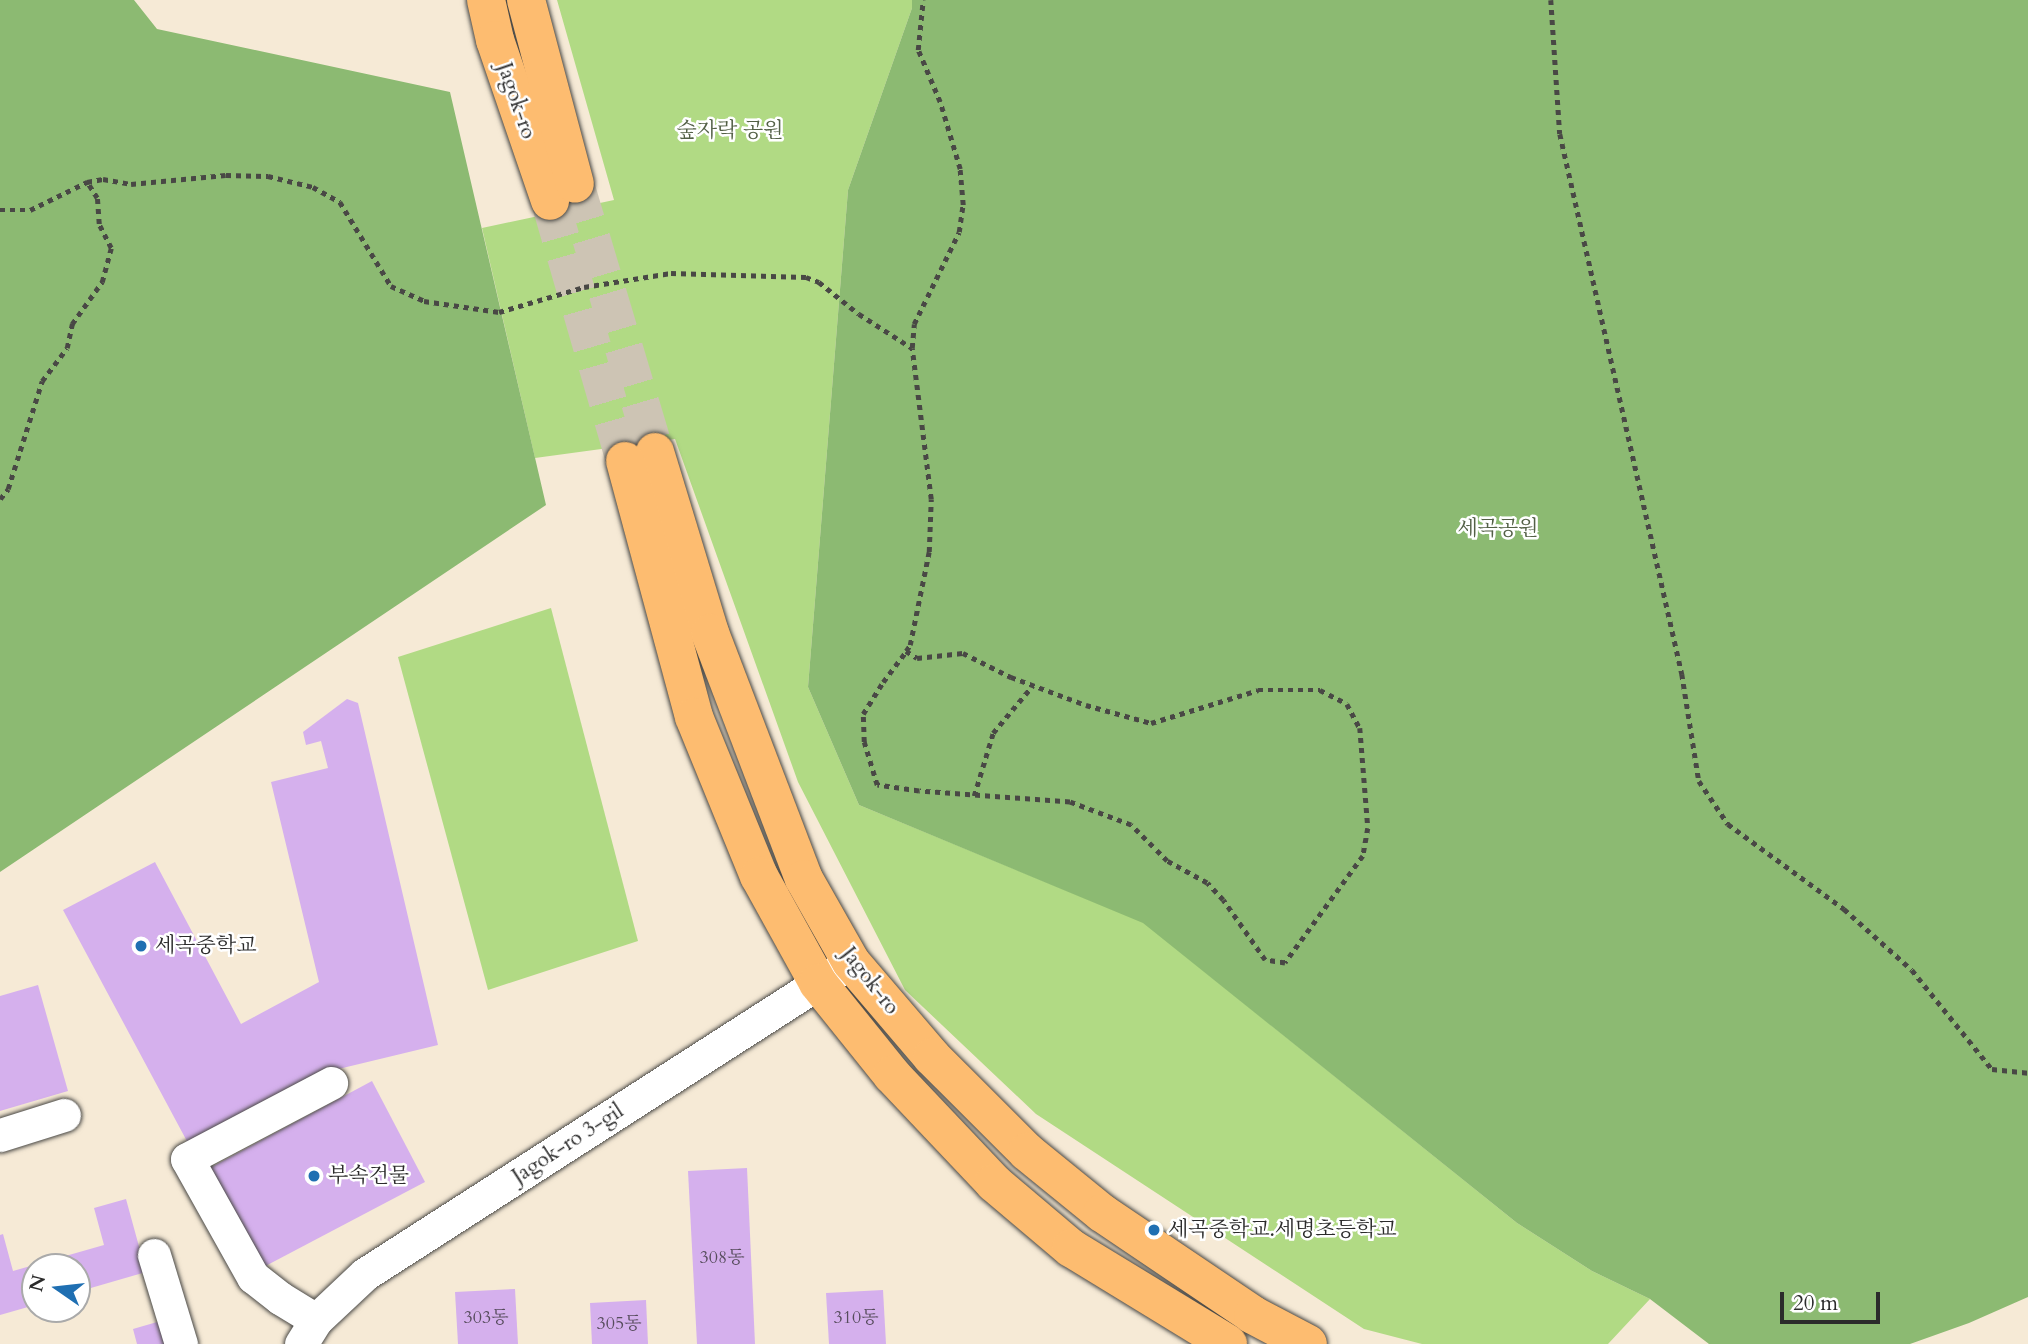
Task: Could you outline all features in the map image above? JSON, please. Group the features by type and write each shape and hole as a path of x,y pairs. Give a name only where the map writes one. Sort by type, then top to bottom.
{"main road":[{"name":"Jagok-ro","path":"486,0 495,40 562,193 526,0"},
{"name":"Jagok-ro","path":"1228,1344 1071,1248 994,1183 892,1075 818,983 759,876 694,717 640,456 804,879 851,962 932,1057 1027,1152 1102,1213 1253,1315 1308,1344"}],"street":[{"name":"Jagok-ro 3-gil","path":"308,1332 365,1274 851,962"},
{"path":"308,1332 280,1298 253,1277 187,1159 331,1083"},
{"path":"0,1135 64,1115"},
{"path":"154,1255 181,1344"}],"path":[{"path":"906,651 918,658 963,653 1033,685 1086,705 1151,723 1258,690 1320,690 1347,704 1360,727 1368,828 1363,856 1285,963 1265,960 1223,900 1207,883 1167,861 1131,825 1070,802 974,796 877,785 864,742 863,714 910,645 929,552 932,499 912,348 914,324 960,232 963,205 960,169 940,102 918,50 923,0"},
{"path":"1552,0 1560,134 1682,674 1699,781 1728,824 1844,909 1912,970 1992,1069 2028,1073"},
{"path":"0,210 30,210 87,182 103,179 131,184 226,174 268,176 313,187 340,202 391,286 424,301 499,312 584,287 671,273 806,277 819,282 859,314 912,348"},
{"path":"0,499 8,489 42,381 67,348 72,324 102,282 111,248 99,224 97,198 87,182"},
{"path":"974,796 993,733 1033,685"}],"green space":[{"path":"0,0 134,0 157,29 450,92 546,505 0,872"},
{"name":"숲자락 공원","path":"557,0 912,0 912,8 848,190 808,687 859,805 1143,922 1517,1223 1592,1271 1650,1299 1608,1344 1422,1344 1364,1329 1036,1114 905,990 798,782 675,439 535,458 482,228 614,200"},
{"name":"세곡공원","path":"912,0 2028,0 2028,1297 1969,1323 1910,1344 1709,1344 1650,1299 1592,1271 1517,1223 1143,923 859,805 808,687 848,190 912,8"},
{"path":"551,608 638,941 488,990 398,657"}],"building":[{"name":"세곡중학교","path":"347,699 358,703 438,1045 326,1072 189,1145 63,910 155,862 241,1024 319,982 271,782 328,768 321,741 306,745 303,732"},
{"path":"38,985 68,1091 0,1111 0,996"},
{"name":"부속건물","path":"372,1081 425,1182 256,1271 204,1171"},
{"path":"747,1168 755,1344 697,1344 688,1171"},
{"path":"126,1199 146,1272 91,1288 91,1253 76,1253 104,1245 94,1208"},
{"path":"3,1234 13,1271 21,1269 21,1309 0,1315 0,1235"},
{"path":"515,1289 518,1344 458,1344 455,1292"},
{"path":"883,1290 886,1344 829,1344 826,1293"},
{"path":"646,1300 648,1344 592,1344 590,1303"},
{"path":"164,1320 171,1344 137,1344 133,1329"}],"tunnel":[{"path":"575,184 655,452"},
{"path":"550,201 625,461"}],"place":[{"name":"세곡중학교","path":"141,946"},
{"name":"부속건물","path":"314,1176"},
{"name":"세곡중학교.세명초등학교","path":"1154,1230"}]}
